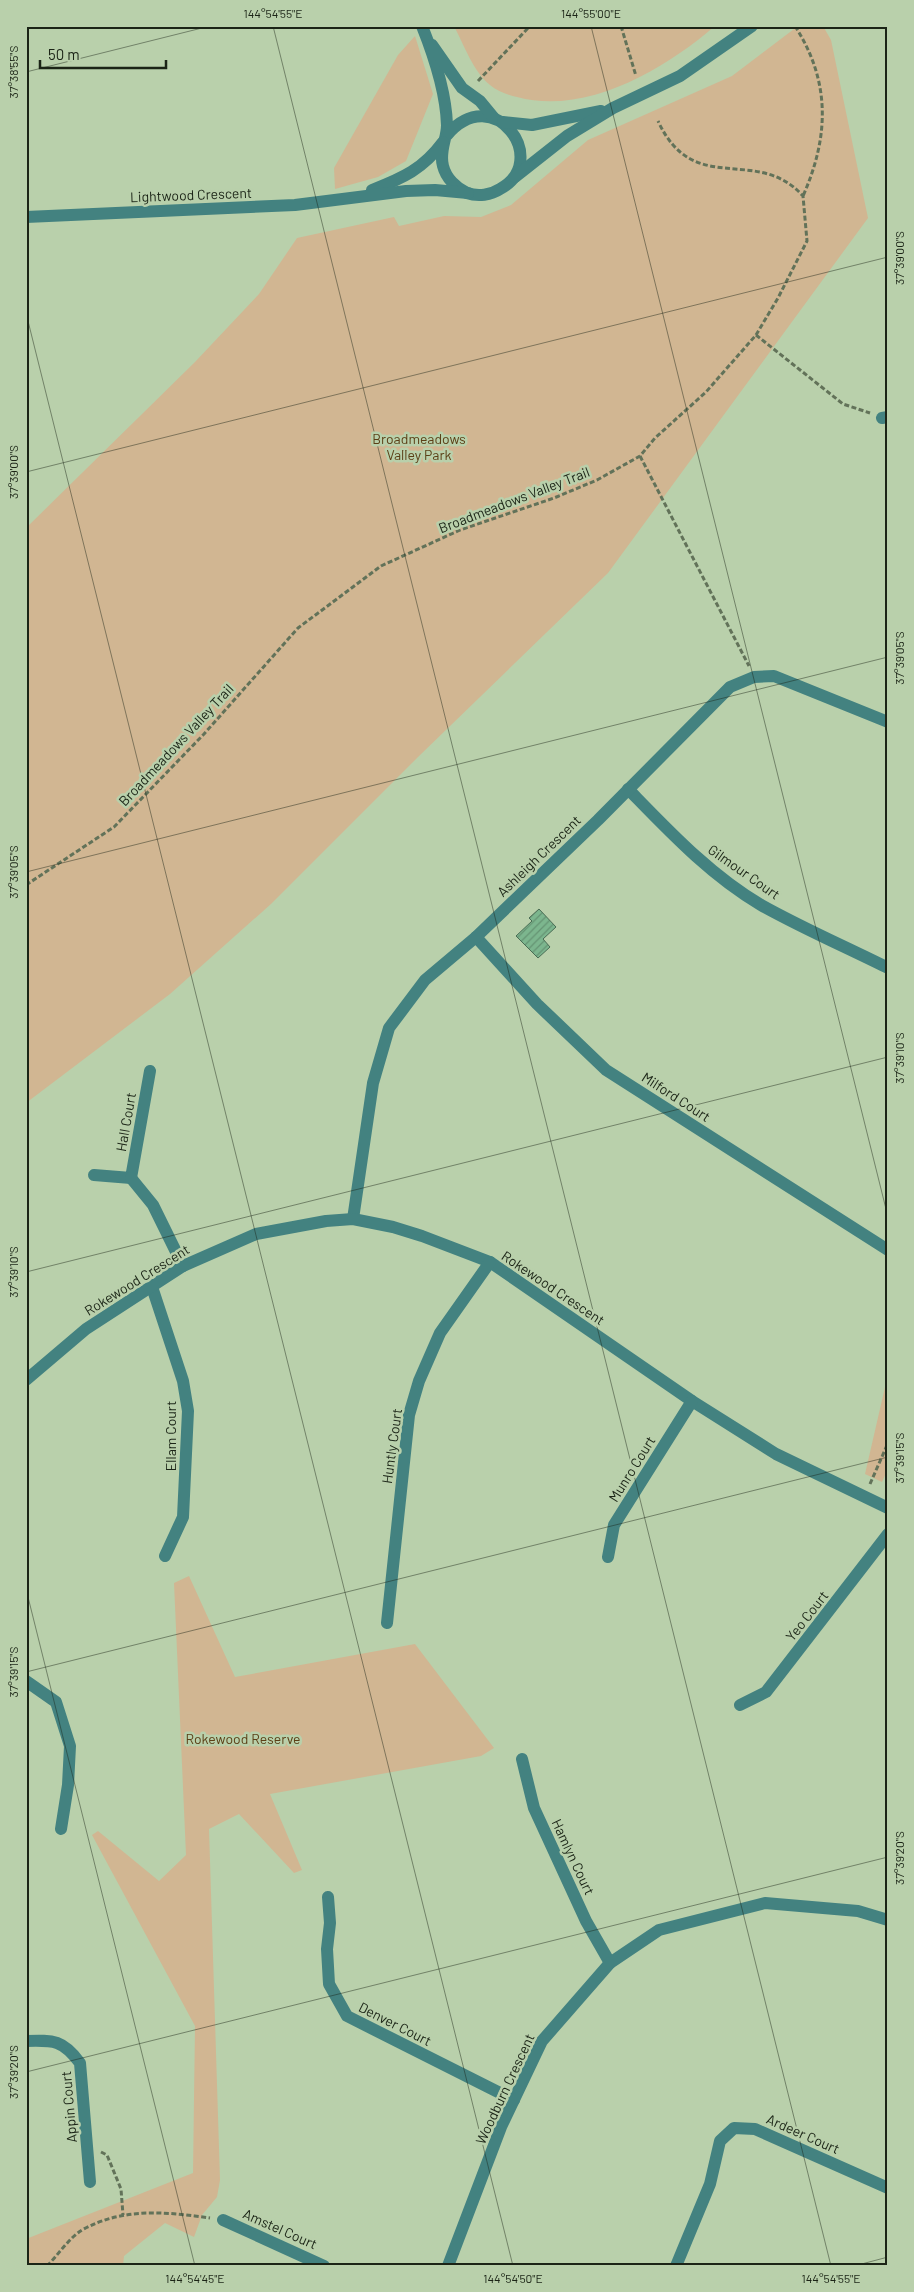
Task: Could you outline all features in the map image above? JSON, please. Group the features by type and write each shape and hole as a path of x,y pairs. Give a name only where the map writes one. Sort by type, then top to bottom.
{"street":[{"path":"423,30 445,103 446,137 442,152 442,165 448,177 457,187 468,193 481,195 494,193 505,187 514,177 567,136 613,108 680,76 752,26"},
{"path":"423,30 462,88 514,133 520,147 520,163 514,177"},
{"path":"446,137 456,125 468,118 481,116 532,125 562,121 613,108"},
{"name":"Lightwood Crescent","path":"356,196 403,178 429,160 446,137"},
{"name":"Lightwood Crescent","path":"26,218 295,206 356,196 427,190 468,193"},
{"name":"Ashleigh Crescent","path":"353,1220 373,1083 389,1028 425,980 476,937 628,790 730,687 754,677 774,676 888,722"},
{"name":"Gilmour Court","path":"628,790 686,848 710,869 760,904 888,968"},
{"name":"Milford Court","path":"476,937 537,1004 606,1070 888,1250"},
{"name":"Hall Court","path":"131,1178 150,1071"},
{"path":"94,1175 131,1178 154,1205 183,1266"},
{"name":"Rokewood Crescent","path":"26,1380 86,1329 183,1266 256,1234 326,1221 353,1220 393,1227 490,1262 692,1401 776,1454 888,1508"},
{"name":"Huntly Court","path":"386,1623 410,1415 419,1381 440,1333 490,1262"},
{"name":"Ellam Court","path":"152,1287 183,1381 188,1411 183,1517 165,1556"},
{"name":"Munro Court","path":"608,1557 614,1525 692,1401"},
{"name":"Yeo Court","path":"740,1705 766,1692 888,1534"},
{"path":"26,1681 56,1702 70,1746 68,1785 61,1828"},
{"name":"Hamlyn Court","path":"522,1759 534,1808 582,1913 610,1963"},
{"name":"Denver Court","path":"328,1897 330,1923 327,1949 330,1984 347,2016 514,2100"},
{"name":"Woodburn Crescent","path":"448,2266 501,2127 542,2041 610,1963 659,1930 765,1903 858,1911 888,1919"},
{"name":"Appin Court","path":"26,2041 48,2040 68,2047 80,2063 90,2182"},
{"name":"Ardeer Court","path":"676,2266 710,2184 720,2141 734,2128 756,2130 888,2188"},
{"name":"Amstel Court","path":"223,2220 324,2266"}],"path":[{"path":"462,88 472,81 479,82 530,26"},
{"path":"621,26 636,76"},
{"path":"658,121 670,144 691,160 702,164 769,174 782,178 803,196 818,155 822,109 814,60 795,26"},
{"name":"Broadmeadows Valley Trail","path":"26,885 114,827 204,734 298,628 381,566 460,530 597,480 640,456 655,438 706,392 756,335 778,298 807,241 803,196"},
{"path":"756,335 844,404 885,418"},
{"path":"640,456 754,677"},
{"path":"864,1498 888,1443"},
{"path":"87,2146 107,2155 121,2189 124,2215"},
{"path":"47,2266 82,2231 124,2215 163,2211 223,2220"}],"green space":[{"path":"454,26 715,26 673,58 623,85 597,94 570,100 543,101 510,95 490,85 474,65"},
{"name":"Broadmeadows Valley Park","path":"798,26 823,26 831,40 868,218 608,573 418,757 271,904 170,994 26,1103 26,528 195,362 259,294 297,238 394,217 399,226 444,216 481,217 511,205 588,140 732,76"},
{"path":"415,36 433,94 406,161 378,177 335,189 334,168 398,55"},
{"path":"888,1374 888,1469 882,1482 865,1474"},
{"name":"Rokewood Reserve","path":"189,1576 235,1677 415,1644 494,1748 481,1756 270,1794 302,1870 294,1873 239,1814 209,1829 220,2180 217,2197 202,2215 194,2237 165,2223 124,2256 123,2266 26,2266 26,2239 193,2173 195,2026 92,1835 98,1831 159,1881 186,1855 174,1583"}],"building":[{"path":"539,909 556,927 543,939 550,947 538,958 516,936 532,921 529,918"}]}
